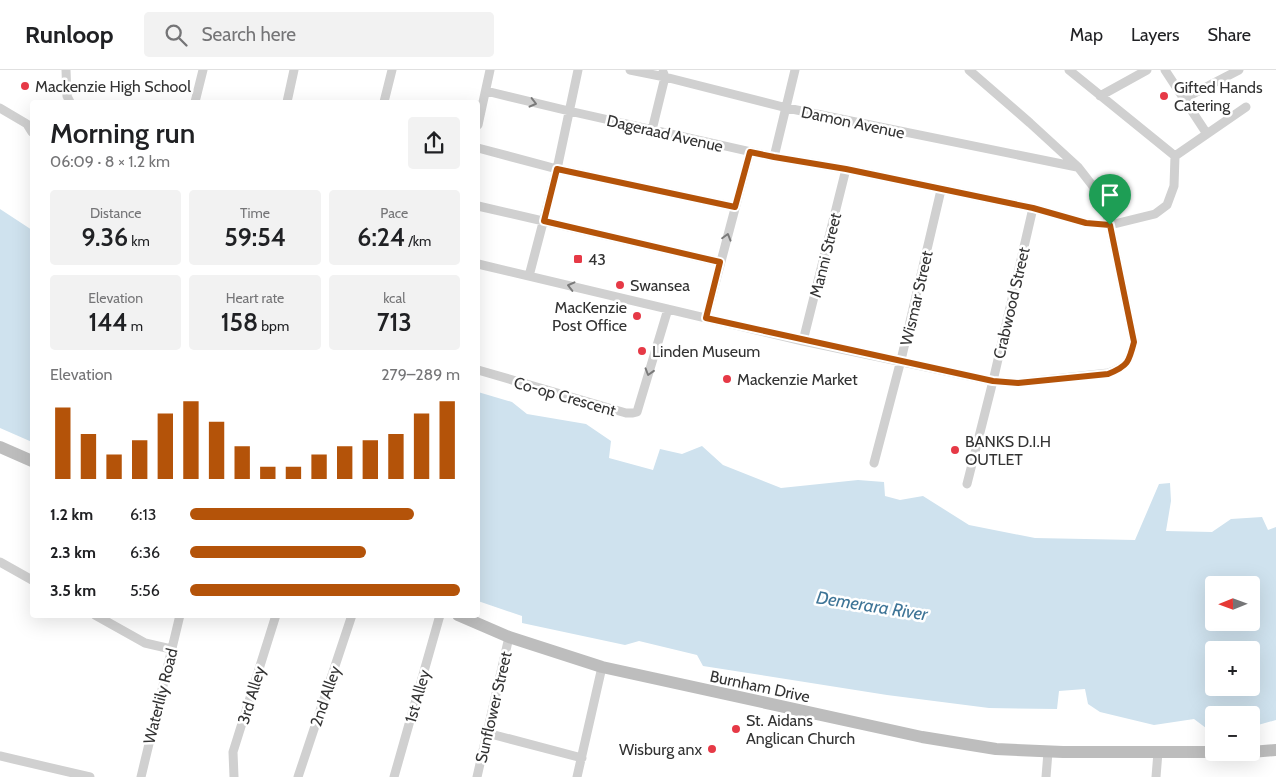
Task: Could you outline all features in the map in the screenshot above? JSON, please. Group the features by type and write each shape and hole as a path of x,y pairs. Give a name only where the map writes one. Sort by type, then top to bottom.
{"street":[{"path":"66,70 66,100"},
{"path":"196,100 203,70"},
{"path":"287,100 294,70"},
{"path":"384,100 392,70"},
{"path":"480,117 490,70"},
{"path":"529,276 557,169 578,70"},
{"name":"Damon Avenue","path":"630,70 663,74 787,108 1078,167"},
{"path":"774,157 795,70"},
{"path":"480,264 803,341 901,360 993,381 1018,383 1108,374 1119,370 1130,361 1134,342 1110,225 1103,204 1092,185 1078,167 969,70"},
{"path":"1069,70 1175,156 1246,107"},
{"path":"1100,96 1147,70"},
{"path":"1165,70 1207,134"},
{"path":"1183,99 1239,70"},
{"path":"652,130 663,74"},
{"name":"Dageraad Avenue","path":"486,91 750,152 846,169 1033,208 1086,223 1110,225 1155,214 1168,205 1174,186 1175,156"},
{"path":"0,108 30,124"},
{"path":"480,149 557,169 735,207"},
{"path":"706,318 750,152"},
{"name":"Manni Street","path":"803,341 846,169"},
{"name":"Wismar Street","path":"874,463 901,360 941,190"},
{"path":"480,206 720,262"},
{"name":"Crabwood Street","path":"967,484 1033,208"},
{"name":"Co-op Crescent","path":"480,371 633,414 637,412 668,309"},
{"path":"0,447 30,460"},
{"path":"0,562 30,579"},
{"path":"100,618 145,643 171,649"},
{"name":"Waterlily Road","path":"140,777 179,618"},
{"name":"3rd Alley","path":"234,777 233,752 275,618"},
{"name":"2nd Alley","path":"298,777 351,618"},
{"name":"1st Alley","path":"394,777 439,618"},
{"name":"Burnham Drive","path":"465,618 509,636 602,668 922,738 996,749 1048,752 1205,752"},
{"name":"Sunflower Street","path":"477,777 509,636"},
{"path":"577,777 602,668"},
{"path":"487,733 582,758"},
{"path":"1260,751 1276,750"},
{"path":"1046,777 1048,752"},
{"path":"1156,777 1158,752"},
{"path":"0,756 90,777"}],"water":[{"path":"0,209 30,229 30,441 0,428"},
{"name":"Demerara River","path":"480,393 512,402 527,414 586,424 611,441 609,458 653,470 660,449 682,454 702,446 723,465 781,488 858,480 884,482 885,496 900,500 923,496 969,525 1035,538 1135,540 1159,484 1170,483 1171,501 1166,531 1212,532 1231,519 1262,517 1268,530 1276,527 1276,720 1260,724 1260,706 1205,706 1205,727 1194,719 1154,725 1100,712 1088,704 1085,689 1059,691 1057,709 989,708 887,695 703,666 697,655 639,641 625,645 522,623 522,616 480,602"}],"place":[{"name":"Mackenzie High School","path":"25,86"},
{"name":"Gifted Hands Catering","path":"1164,96"},
{"name":"43","path":"578,259"},
{"name":"Swansea","path":"620,285"},
{"name":"MacKenzie Post Office","path":"637,316"},
{"name":"Linden Museum","path":"642,351"},
{"name":"Mackenzie Market","path":"727,379"},
{"name":"BANKS D.I.H OUTLET","path":"955,450"},
{"name":"St. Aidans Anglican Church","path":"736,729"},
{"name":"Wisburg anx","path":"712,749"}],"route":[{"path":"750,152 846,169 1033,208 1086,223 1110,225 1134,342 1130,361 1119,370 1108,374 1018,383 993,381 901,360 803,341 706,318 720,262 544,221 557,169 735,207 750,152"}]}
